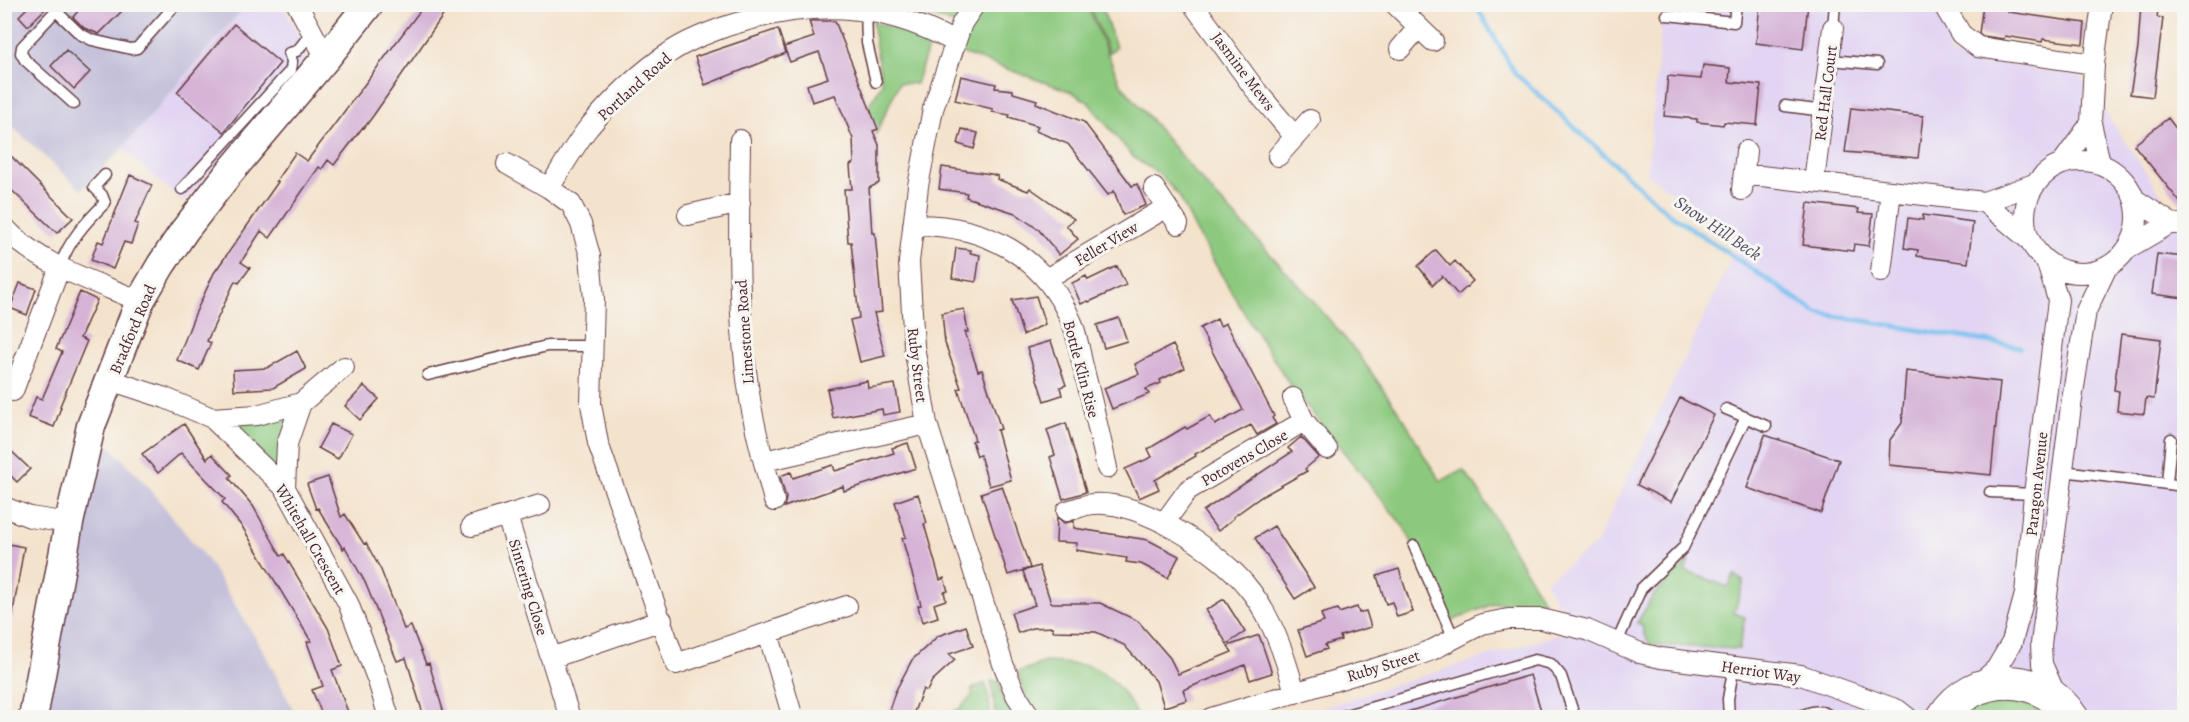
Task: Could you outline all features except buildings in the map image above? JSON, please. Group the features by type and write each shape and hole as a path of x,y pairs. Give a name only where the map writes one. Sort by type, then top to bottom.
{"highway":[{"path":"1955,705 2002,681 2022,682 2045,691 2072,710"}],"street":[{"path":"297,4 326,58"},
{"name":"Bradford Road","path":"33,717 69,523 91,426 140,301 167,257 228,173 369,4"},
{"name":"Ruby Street","path":"975,4 962,23 933,108 918,186 909,262 913,335 927,424 1003,664 1016,695 1030,717"},
{"name":"Jasmine Mews","path":"1193,4 1254,88 1295,136"},
{"path":"1395,4 1433,41"},
{"path":"1943,4 1960,34 1978,47 2094,64"},
{"path":"2100,163 2091,123 2094,64 2102,4"},
{"name":"Portland Road","path":"549,188 588,128 625,90 669,52 714,31 776,12 842,6 868,7 913,21 955,42"},
{"path":"1400,49 1418,28"},
{"name":"Red Hall Court","path":"1814,182 1833,28"},
{"path":"1278,156 1310,120"},
{"path":"2062,163 2091,123"},
{"name":"Limestone Road","path":"740,140 742,326 750,401 774,501"},
{"path":"1746,151 1743,182 1814,182 1984,202 2034,184"},
{"path":"1984,202 2028,239 2047,263 2061,270 2076,273 2092,272 2106,267 2128,248 2135,233 2137,216 2134,199 2127,184 2115,172 2100,163 2081,160 2062,163 2046,171 2034,184 2026,201 2024,220 2028,239"},
{"path":"507,164 549,188 571,204 582,224 590,256 594,299 591,404 598,442 676,664 847,606"},
{"path":"1154,189 1178,224"},
{"path":"1881,272 1891,191"},
{"path":"2134,199 2178,224"},
{"path":"687,215 740,202"},
{"name":"Feller View","path":"1046,279 1167,207"},
{"name":"Bottle Klin Rise","path":"913,225 934,224 981,234 1026,259 1046,279 1061,301 1074,327 1107,468"},
{"path":"2128,248 2178,224"},
{"path":"4,227 34,253 60,267 140,301"},
{"name":"Paragon Avenue","path":"1955,705 1996,669 2012,642 2025,594 2034,494 2058,300 2047,263"},
{"path":"13,391 60,267"},
{"name":"Paragon Avenue","path":"2072,710 2042,664 2041,644 2071,406 2086,311 2106,267"},
{"path":"212,418 257,415 301,403 344,367"},
{"name":"Whitehall Crescent","path":"110,380 165,398 212,418 285,488 348,603 378,681 389,717"},
{"name":"Potovens Close","path":"1293,398 1304,422 1327,449"},
{"path":"285,488 287,444 301,403"},
{"name":"Potovens Close","path":"1164,523 1188,490 1304,422"},
{"path":"764,461 927,424"},
{"path":"1067,511 1093,504 1116,505 1164,523 1199,543 1245,584 1262,608 1288,666 1295,693"},
{"name":"Sintering Close","path":"472,526 540,505"},
{"path":"4,507 30,517 69,523"},
{"name":"Sintering Close","path":"507,516 570,717"},
{"name":"Ruby Street","path":"1211,717 1410,658 1482,624 1508,619 1555,621"},
{"name":"Sintering Close","path":"551,658 662,620"},
{"name":"Herriot Way","path":"1555,621 1587,630 1640,653 1661,658 1801,675 1905,715 1955,705"},
{"path":"768,633 793,717"}],"lane":[{"path":"74,104 25,60 21,53 22,47 59,8 80,34 92,40 131,49 137,48 176,4"},
{"path":"1667,15 1734,22 1736,4"},
{"name":"Red Hall Court","path":"1833,28 1835,4"},
{"path":"868,7 867,43 876,82"},
{"path":"182,189 291,70 292,61 289,53 297,51 312,32"},
{"path":"1830,60 1877,64"},
{"path":"1785,106 1824,111"},
{"path":"60,267 63,256 80,227 105,203 102,195 94,187 105,175"},
{"path":"428,375 547,346 593,346"},
{"path":"1726,409 1766,426"},
{"path":"1617,642 1641,589 1683,548 1746,417"},
{"path":"2167,483 2171,439"},
{"path":"2063,471 2184,486"},
{"path":"1990,492 2034,494"},
{"path":"1414,546 1454,639"},
{"path":"1336,717 1535,660 1551,664 1561,676 1575,717"},
{"path":"1729,717 1728,699 1734,666"},
{"path":"1796,717 1816,711 1824,711 1833,717"}],"shaded area":[{"path":"1910,4 1952,7 1949,54 2081,76 2169,206 2184,208 2184,717 2092,717 2084,715 1289,718 1572,630 1545,581 1596,544 1740,241 1647,174 1663,5"},
{"path":"5,5 246,5 122,149 81,190 5,120"},
{"path":"246,5 282,5 309,51 304,61 184,202 122,149"},
{"path":"104,440 139,476 208,561 263,650 297,717 43,718 94,473"}],"green space":[{"path":"899,5 969,5 954,24"},
{"path":"986,5 1087,5 1120,83 1203,182 1309,296 1359,355 1406,422 1441,481 1463,470 1477,488 1544,602 1495,603 1447,623 1403,526 1290,385 1238,303 1196,231 1179,196 1159,174 1134,158 1087,101 1072,92 959,52 966,31"},
{"path":"1089,5 1101,5 1116,47 1109,53"},
{"path":"872,22 931,39 916,84 899,83 876,134 868,106 882,84"},
{"path":"301,403 285,488 212,418"},
{"path":"1690,559 1685,571 1728,587 1734,575 1743,581 1734,613 1745,617 1739,649 1651,645 1644,635 1642,625 1637,623 1653,596"},
{"path":"1046,662 1079,664 1097,669 1118,687 1130,702 1137,717 1042,717 1026,698 1018,672"},
{"path":"991,681 999,681 1003,696 1015,717 996,717"},
{"path":"2002,681 2072,718 1943,718"},
{"path":"985,683 990,717 949,717 972,696 972,689"}],"waterway":[{"name":"Snow Hill Beck","path":"1475,4 1515,73 1667,212 1817,313 2020,347"}]}
